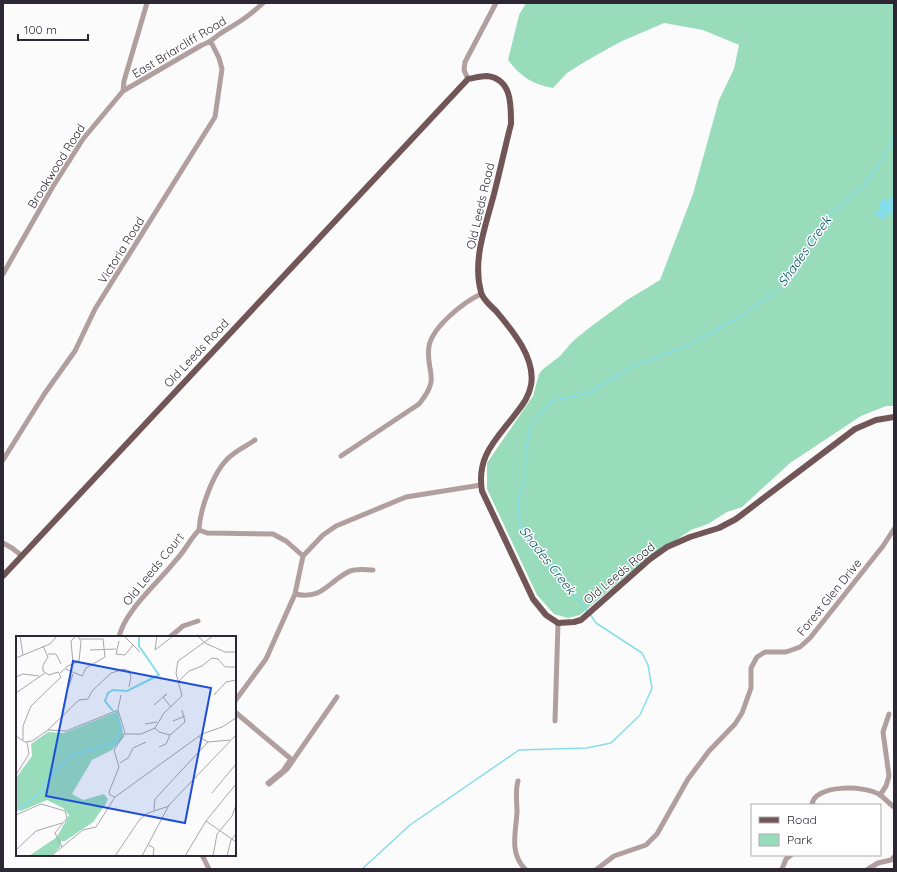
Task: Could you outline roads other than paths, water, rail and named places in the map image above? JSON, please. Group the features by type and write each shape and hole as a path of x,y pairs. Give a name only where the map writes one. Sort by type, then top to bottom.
{"main road":[{"name":"Old Leeds Road","path":"3,576 468,79 488,76 504,84 508,90 511,104 511,124 480,247 478,272 481,294"},
{"path":"481,294 521,345 528,359 531,384 525,402 486,453 482,465 482,491 528,584 533,599 546,615 558,623"},
{"name":"Old Leeds Road","path":"558,623 581,620 667,547 690,537 719,528 736,519 855,429 876,420 894,417"}],"street":[{"name":"Brookwood Road","path":"3,274 52,188 83,139 123,91 124,81 147,3"},
{"name":"East Briarcliff Road","path":"123,91 202,44 211,42 219,34 245,20 263,3"},
{"path":"468,79 464,70 465,62 496,3"},
{"name":"Victoria Road","path":"3,460 45,393 75,351 95,309 215,117 222,69 220,58 211,42"},
{"path":"341,456 419,404 428,393 432,377 429,345 433,336 440,325 472,298 481,294"},
{"name":"Old Leeds Court","path":"120,636 121,628 128,616 178,559 192,537 199,530 199,520 217,471 231,455 255,440"},
{"path":"236,701 266,659 295,594 304,556 322,535 336,526 385,504 406,497 481,485"},
{"name":"Forest Glen Drive","path":"597,869 614,856 646,845 657,834 688,779 709,751 734,724 742,712 751,688 751,668 757,657 765,652 786,652 800,647 810,638 883,546 894,529"},
{"path":"199,530 207,533 273,534 286,540 304,556"},
{"path":"3,544 12,548 22,556"},
{"path":"295,594 306,597 316,595 349,571 374,570"},
{"path":"171,636 183,626 198,621"},
{"path":"555,721 558,623"},
{"path":"236,713 291,759 283,771 269,784 287,769 337,697"},
{"path":"880,795 886,786 889,776 883,732 889,714"},
{"path":"518,781 516,787 517,812 514,842 517,857 525,869"},
{"path":"812,804 815,797 820,793 851,787 863,789 880,795 884,801 894,807"},
{"path":"202,856 209,869"},
{"path":"782,869 786,859 790,856"},
{"path":"868,869 878,863 892,858 894,866"}],"water":[{"path":"892,195 894,197 894,212 891,215 888,213 882,220 875,214 880,208 878,205 884,198 888,201"}],"waterway":[{"name":"Shades Creek","path":"587,611 518,522 518,499 525,479 526,447 532,422 554,400 587,394 635,365 684,347 735,320 783,286 824,220 863,186 878,166 894,137"},
{"name":"Shades Creek","path":"362,869 410,825 519,750 587,748 611,743 640,715 652,688 648,665 642,653 596,623 590,614"}]}
